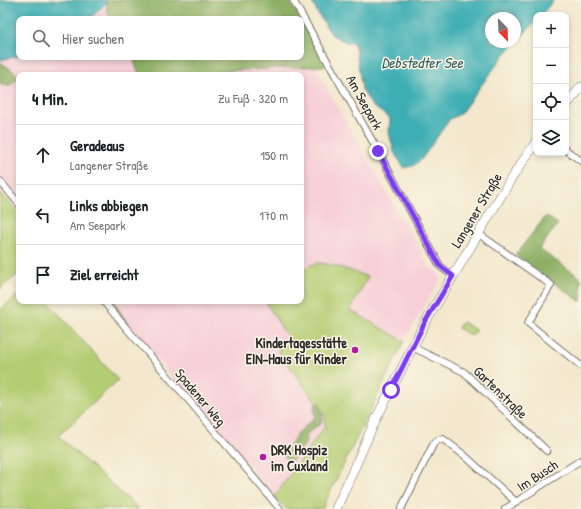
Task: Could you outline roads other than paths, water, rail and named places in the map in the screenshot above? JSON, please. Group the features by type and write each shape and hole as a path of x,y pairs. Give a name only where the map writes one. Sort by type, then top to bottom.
{"main road":[{"path":"569,101 581,87"},
{"name":"Langener Straße","path":"336,509 376,419 425,322 511,179 533,146"}],"street":[{"name":"Am Seepark","path":"293,0 302,16"},
{"name":"Am Seepark","path":"304,20 378,151 440,266 453,276"},
{"path":"569,152 581,161"},
{"path":"0,181 16,200"},
{"path":"479,234 551,285 528,323 581,366"},
{"name":"Spadener Weg","path":"106,304 280,509"},
{"name":"Gartenstraße","path":"412,347 464,372 547,451"},
{"path":"401,509 434,443 443,439 464,455 516,502"},
{"name":"Im Busch","path":"505,509 581,460"}],"water":[{"path":"0,0 106,0 107,2 93,16 16,16 16,57 0,60"},
{"name":"Debstedter See","path":"311,0 554,0 544,12 533,12 533,24 521,37 521,12 485,12 485,48 511,48 460,114 450,119 421,160 413,166 404,168 394,152 389,133 390,118 372,106 362,90 354,43 346,42 332,35 318,14"}],"place":[{"name":"Kindertagesstätte EIN-Haus für Kinder","path":"355,350"},
{"name":"DRK Hospiz im Cuxland","path":"263,457"}]}
